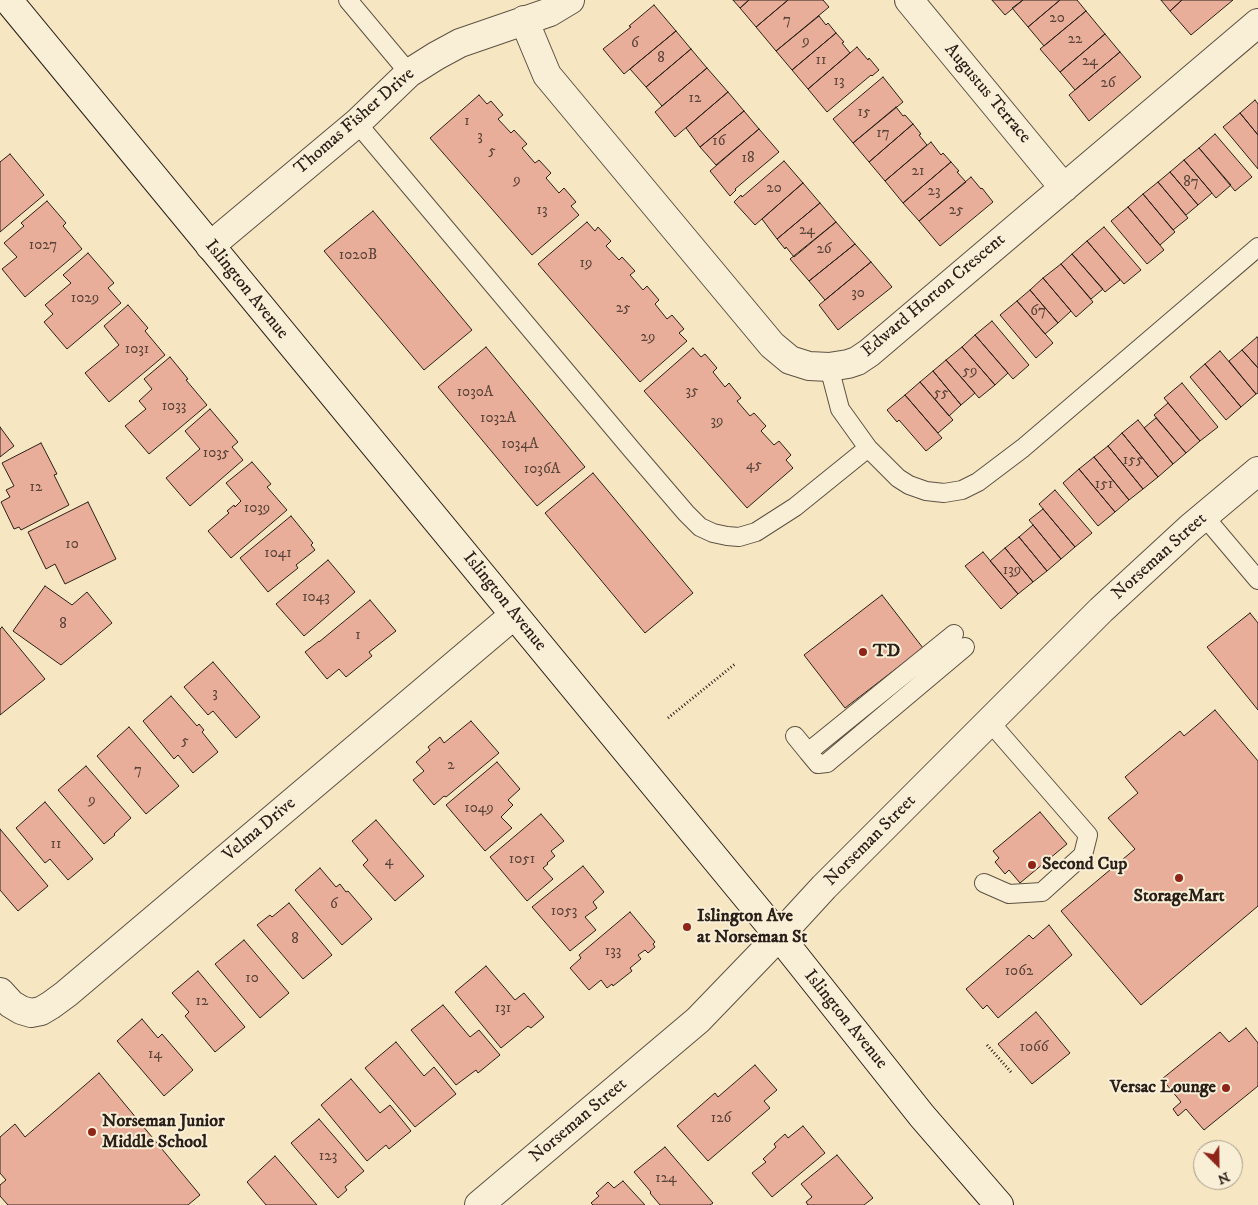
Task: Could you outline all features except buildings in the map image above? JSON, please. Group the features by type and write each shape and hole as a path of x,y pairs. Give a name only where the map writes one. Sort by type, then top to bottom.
{"street":[{"name":"Islington Avenue","path":"8,0 779,936 922,1116 998,1205"},
{"name":"Thomas Fisher Drive","path":"210,246 357,122 409,73 460,43 550,12 570,0"},
{"name":"Augustus Terrace","path":"909,0 1064,188"},
{"name":"Edward Horton Crescent","path":"524,20 547,75 772,344 790,360 809,366 828,367 848,364 868,353 1258,23"},
{"name":"Norseman Street","path":"479,1205 698,1020 824,888 1101,610 1204,516 1258,471"},
{"name":"Velma Drive","path":"0,992 11,1004 30,1013 41,1011 66,994 514,615"}],"lane":[{"path":"348,0 409,73"},
{"path":"357,122 626,443 700,527 713,533 727,536 739,537 756,532 795,507 868,448"},
{"path":"828,367 840,408 868,448 898,478 908,485 926,491 962,490 978,482 1023,448 1258,247"},
{"path":"1204,516 1258,580"},
{"path":"795,736 808,752 959,640"},
{"path":"984,883 1009,894 1042,892 1083,855 1088,834 989,722"}],"path":[{"path":"668,718 735,664"},
{"path":"987,1045 1011,1072"}],"place":[{"name":"TD","path":"863,652"},
{"name":"Second Cup","path":"1032,865"},
{"name":"StorageMart","path":"1179,878"},
{"name":"Islington Ave at Norseman St","path":"687,927"},
{"name":"Versac Lounge","path":"1226,1088"},
{"name":"Norseman Junior Middle School","path":"92,1132"}]}
